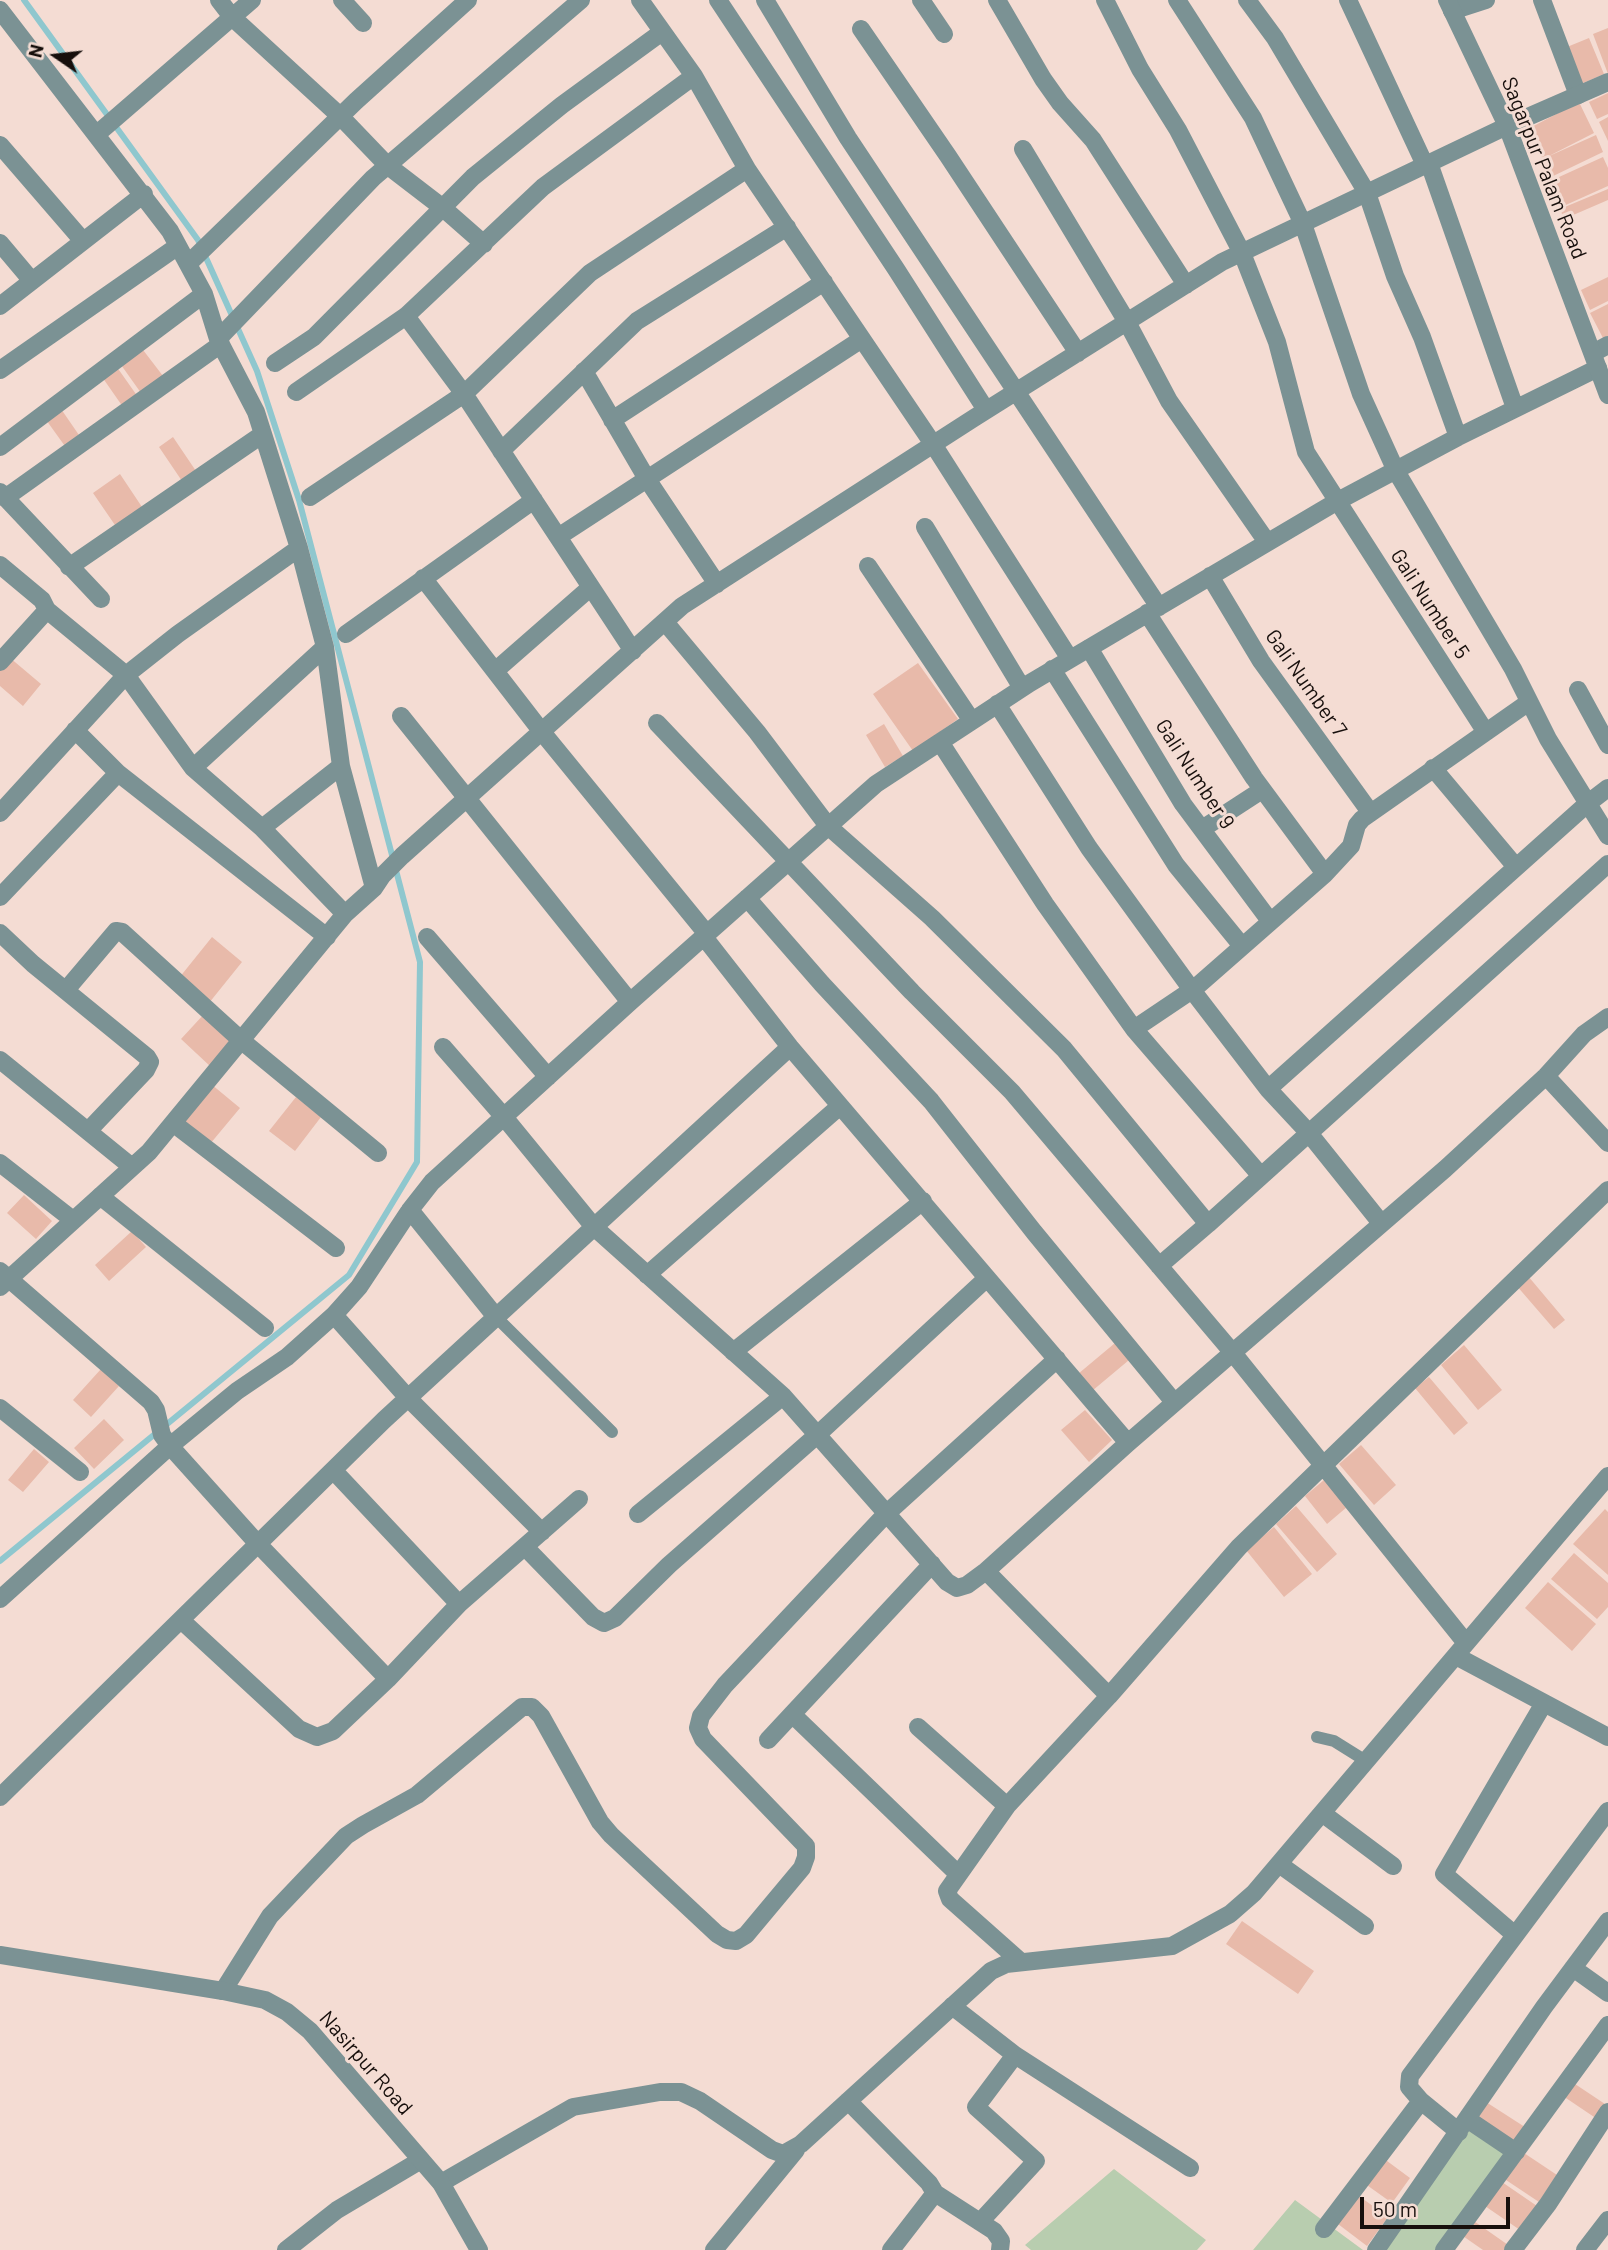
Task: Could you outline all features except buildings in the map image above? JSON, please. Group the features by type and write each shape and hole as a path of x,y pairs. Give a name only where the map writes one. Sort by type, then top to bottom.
{"street":[{"path":"219,0 232,17 340,116 387,165 484,244"},
{"path":"106,126 252,0"},
{"path":"342,0 363,23"},
{"path":"196,256 340,116 468,0"},
{"path":"101,599 3,495 220,339 387,165 581,0"},
{"path":"640,0 694,76 747,169 933,444 1070,659"},
{"path":"718,0 986,410"},
{"path":"765,0 848,138 1017,391 1262,790 1325,874"},
{"path":"922,0 944,34"},
{"path":"997,0 1049,87 1093,140 1186,285"},
{"name":"Gali Number 5","path":"1104,0 1140,69 1178,130 1242,253 1276,342 1306,452 1485,731"},
{"path":"1177,0 1253,118 1303,224 1362,394 1396,471 1513,668 1548,739 1608,836"},
{"path":"1247,0 1275,38 1367,193 1395,276 1422,337 1458,437"},
{"path":"1348,0 1427,164 1516,408"},
{"path":"1450,6 1486,0"},
{"path":"1542,0 1578,95"},
{"name":"Sagarpur Palam Road","path":"1450,6 1507,126 1599,355 1608,395"},
{"path":"0,10 106,126 144,194 178,246 196,256 204,294 220,339 244,385 263,434 299,548 325,647 341,766 378,882"},
{"path":"861,29 1078,353"},
{"path":"275,363 314,337 473,177 562,105 662,32"},
{"path":"296,392 406,316 543,187 694,76"},
{"path":"388,1679 258,1544 166,1441 156,1410 145,1397 3,1279 149,1152 345,914 402,856 682,606 986,410 1242,253 1507,126 1608,82"},
{"path":"0,145 83,241"},
{"path":"1023,149 1127,322 1169,401 1267,542"},
{"path":"310,496 464,394 590,273 747,169"},
{"path":"0,306 144,194"},
{"path":"501,451 637,321 787,227"},
{"path":"0,243 32,281"},
{"path":"0,370 178,246"},
{"path":"612,420 824,282"},
{"path":"0,447 204,294"},
{"path":"406,316 464,394 633,651"},
{"path":"558,537 862,339"},
{"path":"0,1599 166,1441 286,1357 334,1315 359,1287 432,1182 876,784 1052,669 1336,502 1516,408 1599,355"},
{"path":"584,371 648,479 717,584"},
{"path":"69,567 263,434"},
{"path":"346,634 534,500"},
{"path":"925,527 1022,688"},
{"path":"0,813 126,675 178,634 299,548"},
{"path":"0,565 42,600 47,610 126,675 193,768 262,828 345,914"},
{"path":"868,566 972,721"},
{"name":"Gali Number 7","path":"1210,576 1261,661 1370,812"},
{"path":"424,578 542,732 707,934"},
{"path":"495,671 591,587"},
{"path":"0,662 47,610"},
{"path":"665,622 757,732 828,826 932,918 1064,1049 1208,1224"},
{"path":"193,768 325,647"},
{"name":"Gali Number 9","path":"1089,648 1183,804 1270,921"},
{"path":"1052,669 1176,865 1242,946"},
{"path":"1578,690 1608,745"},
{"path":"1134,1029 1192,990 1325,874 1351,846 1357,825 1370,812 1530,702"},
{"path":"997,704 1088,848 1192,990 1268,1089 1308,1132 1381,1223"},
{"path":"401,716 630,1002"},
{"path":"657,723 1012,1092 1233,1353 1322,1465 1461,1649 1544,1703 1608,1737"},
{"path":"75,730 118,773 327,937"},
{"path":"940,742 1045,904 1134,1029 1261,1176"},
{"path":"262,828 341,766"},
{"path":"1433,768 1516,867"},
{"path":"0,897 118,773"},
{"path":"1268,1089 1608,788"},
{"path":"1202,829 1262,790"},
{"path":"1159,1266 1608,864"},
{"path":"747,898 822,985 930,1101 1174,1402"},
{"path":"66,990 116,931 122,932 242,1041 378,1153"},
{"path":"0,933 150,1062 146,1070 88,1131"},
{"path":"707,934 704,937 790,1047 1128,1443"},
{"path":"426,937 548,1077"},
{"path":"443,1047 594,1227 783,1396 886,1514 947,1581 957,1588 967,1585 986,1571 1174,1402 1445,1169 1546,1076 1584,1034 1608,1017"},
{"path":"0,1797 408,1398 790,1047"},
{"path":"0,1060 132,1167"},
{"path":"1546,1076 1608,1143"},
{"path":"647,1275 840,1106"},
{"path":"173,1123 337,1248"},
{"path":"0,1163 73,1220"},
{"path":"1021,1962 950,1899 947,1891 1007,1806 1109,1696 1239,1547 1608,1190"},
{"path":"100,1196 265,1328"},
{"path":"733,1352 923,1200"},
{"path":"410,1210 496,1317"},
{"path":"525,1547 593,1617 604,1623 615,1618 669,1565 816,1436 987,1278"},
{"path":"334,1315 408,1398 542,1532"},
{"path":"223,1991 270,1916 346,1836 418,1796 522,1707 531,1707 541,1716 600,1822 611,1835 717,1934 727,1940 736,1941 746,1934 802,1868 806,1846 703,1738 698,1728 701,1716 725,1685 886,1514 1056,1359"},
{"path":"638,1514 783,1396"},
{"path":"0,1408 80,1472"},
{"path":"333,1470 459,1604"},
{"path":"714,2250 801,2144 990,1971 1006,1964 1172,1945 1230,1914 1254,1893 1608,1476"},
{"path":"181,1620 299,1728 317,1737 333,1731 388,1679 459,1604 579,1499"},
{"path":"768,1740 932,1564"},
{"path":"986,1571 1109,1696"},
{"path":"1515,1935 1444,1874 1544,1703"},
{"path":"792,1714 958,1874"},
{"path":"918,1727 1007,1806"},
{"path":"1516,2152 1421,2101 1409,2087 1410,2076 1608,1811"},
{"path":"1322,1813 1393,1866"},
{"path":"1279,1864 1365,1926"},
{"path":"1376,2250 1608,1921"},
{"name":"Nasirpur Road","path":"0,1955 223,1991 265,2000 287,2012 310,2031 441,2183 479,2250"},
{"path":"1573,1968 1608,1993"},
{"path":"952,2006 1015,2054 1190,2168"},
{"path":"1444,2250 1608,2025"},
{"path":"981,2222 1036,2161 976,2107 1015,2054"},
{"path":"441,2183 573,2107 660,2092 681,2092 700,2101 772,2150 783,2154 801,2144"},
{"path":"848,2101 929,2183 935,2193 999,2236 1000,2250"},
{"path":"1324,2229 1421,2101"},
{"path":"1513,2250 1548,2204 1608,2112"},
{"path":"286,2250 337,2210 421,2160"},
{"path":"891,2250 935,2193"},
{"path":"1585,2250 1608,2220"}],"lane":[{"path":"496,1317 612,1433"},
{"path":"1317,1737 1334,1741 1366,1761"}],"green space":[{"path":"1467,2125 1512,2153 1437,2250 1383,2250"},
{"path":"1114,2169 1206,2240 1197,2250 1031,2250 1025,2245"},
{"path":"1295,2200 1363,2250 1253,2250"}],"waterway":[{"path":"0,1561 349,1275 417,1162 420,962 299,500 257,371 198,240 24,0"}]}
